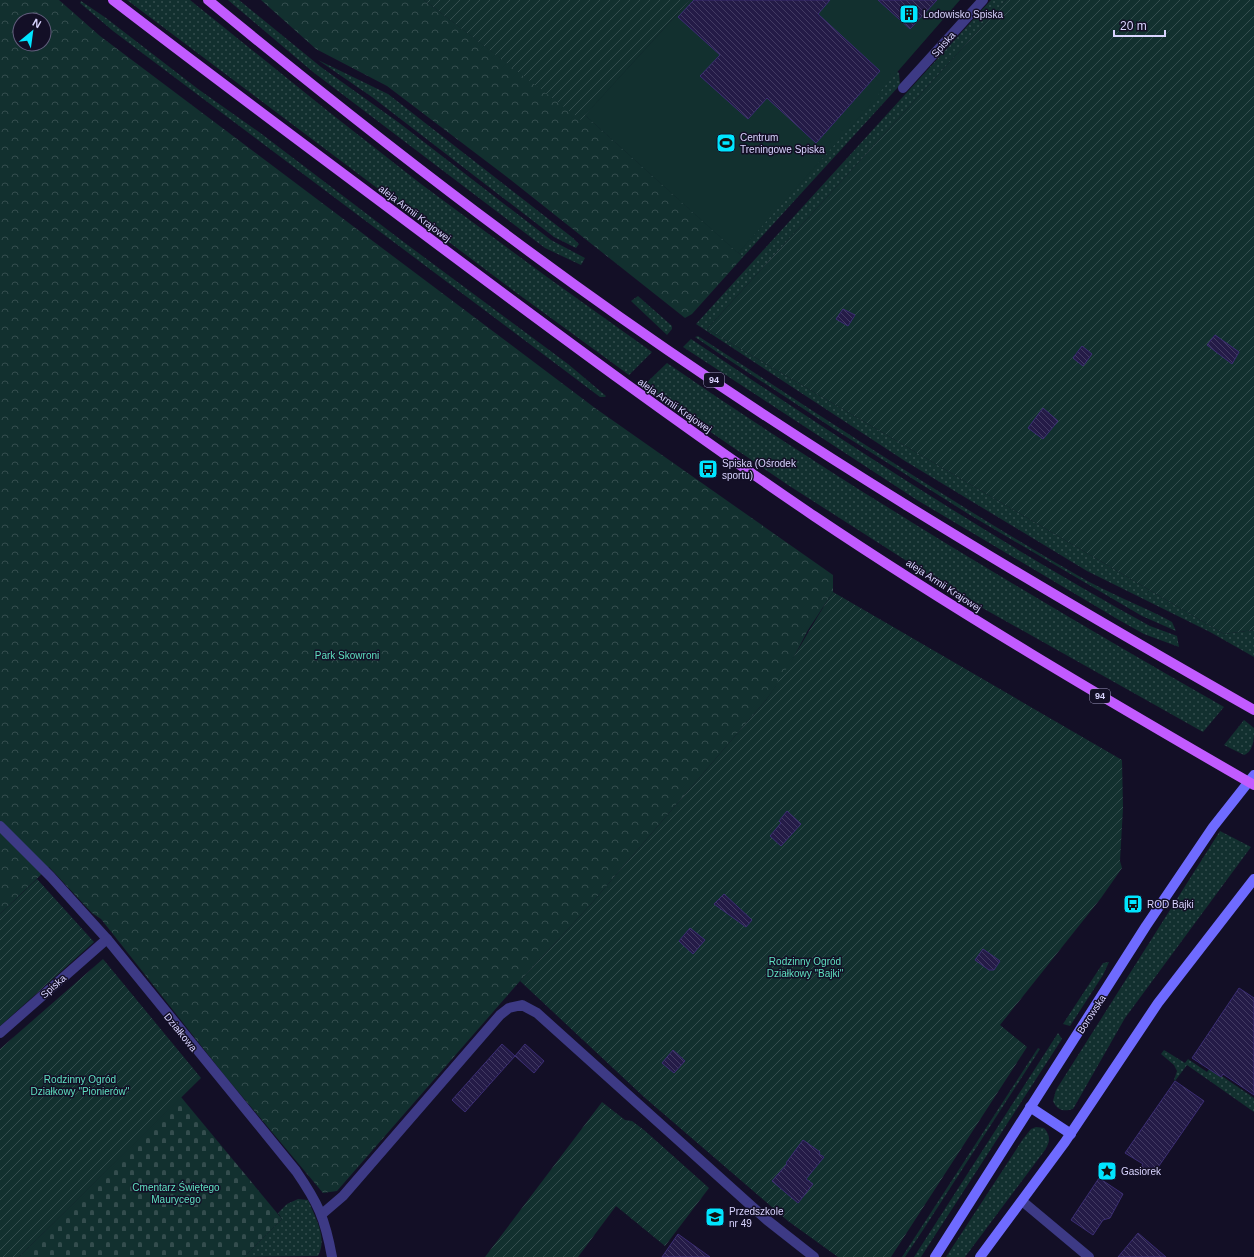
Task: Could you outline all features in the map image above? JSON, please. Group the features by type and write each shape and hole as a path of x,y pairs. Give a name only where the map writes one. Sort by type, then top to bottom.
{"main road":[{"name":"aleja Armii Krajowej","path":"113,0 632,390 734,461 836,530 1039,660 1252,780"},
{"name":"94","path":"208,0 334,104 428,176 575,285 675,354 840,464 975,548 1254,710"}],"street":[{"name":"Spiska","path":"903,88 983,0"},
{"name":"Borowska","path":"935,1257 1131,952 1146,926 1213,827 1252,780"},
{"name":"Działkowa","path":"0,826 51,877 107,939 296,1171 315,1200 322,1214 327,1229 332,1257"},
{"path":"980,1257 1071,1134 1158,1003 1254,879"},
{"name":"Spiska","path":"0,1033 107,939"},
{"path":"322,1214 343,1196 500,1015 509,1008 522,1005 537,1013 767,1220 814,1257"},
{"path":"1030,1107 1071,1134"},
{"path":"1022,1201 1089,1257"}],"green space":[{"name":"Park Skowroni","path":"0,0 59,0 100,36 595,408 833,575 833,592 808,630 786,672 766,700 591,904 520,981 337,1191 323,1193 225,1076 101,919 92,913 49,867 0,914"},
{"path":"127,0 190,0 421,184 652,352 629,375 514,291"},
{"path":"228,0 239,0 321,67 398,122 551,240 585,258 581,265 545,248 313,72"},
{"path":"261,0 424,0 581,119 585,115 743,257 692,314 685,318 507,177 387,86 316,49"},
{"path":"424,0 690,0 581,120"},
{"name":"Centrum Treningowe Spiska","path":"690,0 960,0 879,93 878,99 872,103 738,253 585,115"},
{"path":"991,0 1006,0 707,329 1224,634 1254,630 1254,657 1210,632 1087,571 905,461 696,324"},
{"path":"1006,0 1254,0 1254,630 1224,634 707,329"},
{"path":"81,1 106,18 198,89 259,132 568,364 606,396 600,397 113,31 80,3"},
{"path":"318,60 388,94 579,244 576,248 554,237 372,97"},
{"path":"895,70 899,73 900,85 743,257 585,115"},
{"path":"638,296 672,326 672,329 667,335 631,301"},
{"path":"698,336 886,458 1029,547 1088,581 1172,622 1176,631 1142,616 970,515 834,429 695,337"},
{"path":"691,339 860,451 975,524 1150,626 1177,636 1179,647 1144,634 1119,620 917,500 683,347"},
{"path":"667,363 803,454 872,498 1082,625 1224,707 1203,732 963,597 788,485 643,386"},
{"name":"Rodzinny Ogród Działkowy \"Bajki\"","path":"833,592 1122,760 1123,808 1120,861 1122,868 1101,898 1000,1025 1027,1047 891,1257 838,1257 788,1221 644,1097 520,981 591,904 766,700"},
{"path":"1244,720 1254,728 1252,747 1244,755 1224,745"},
{"path":"1220,831 1251,847 1125,1018 1073,1109 1061,1110 1053,1101 1056,1090"},
{"path":"37,879 94,942 0,1026 0,914"},
{"name":"Rodzinny Ogród Działkowy \"Pionierów\"","path":"103,959 201,1078 19,1257 0,1257 0,1049"},
{"path":"1109,962 1103,975 1070,1026 1063,1024 1103,963"},
{"path":"1058,1033 1062,1039 921,1257 914,1257"},
{"path":"1038,1048 1040,1049 923,1230 905,1257 902,1257"},
{"path":"1164,1050 1185,1063 1188,1059 1207,1072 1210,1068 1254,1098 1254,1112 1187,1065 1175,1081 1177,1071 1174,1065 1161,1054"},
{"name":"Cmentarz Świętego Maurycego","path":"181,1097 282,1219 244,1257 19,1257"},
{"path":"602,1102 625,1120 632,1121 644,1130 709,1188 665,1246 616,1206 578,1257 485,1257"},
{"path":"1036,1127 1044,1128 1049,1136 1049,1142 1045,1150 965,1257 946,1257 1023,1139 1031,1129"},
{"path":"298,1199 308,1200 317,1220 322,1242 318,1256 244,1257 282,1219 278,1213 287,1204"}],"building":[{"path":"694,0 830,0 818,14 880,71 816,143 767,98 748,119 700,76 720,55 678,17"},
{"name":"Lodowisko Spiska","path":"878,0 937,0 910,29"},
{"path":"843,309 855,315 848,326 836,319"},
{"path":"1215,335 1239,352 1232,364 1207,345"},
{"path":"1082,346 1092,354 1083,366 1073,358"},
{"path":"1043,408 1058,421 1043,439 1028,428"},
{"path":"787,811 801,824 781,846 770,836 781,823 779,821"},
{"path":"724,894 752,920 746,927 714,904"},
{"path":"690,928 705,940 693,954 679,941"},
{"path":"983,949 1000,961 994,970 989,970 975,960"},
{"path":"1239,988 1254,998 1254,1095 1223,1074 1221,1077 1192,1058"},
{"path":"502,1044 515,1056 465,1112 452,1100"},
{"path":"525,1044 544,1061 534,1073 515,1056"},
{"path":"673,1050 685,1061 674,1073 662,1063"},
{"path":"1175,1081 1204,1101 1152,1176 1140,1168 1143,1164 1125,1153"},
{"path":"803,1140 820,1152 819,1154 824,1157 806,1179 813,1184 798,1203 772,1181 787,1164 786,1163"},
{"path":"1099,1178 1123,1194 1110,1218 1103,1220 1093,1235 1071,1220"},
{"path":"1138,1233 1166,1257 1118,1257"},
{"path":"678,1234 710,1257 662,1257"}],"place":[{"name":"Lodowisko Spiska","path":"909,14"},
{"name":"Centrum Treningowe Spiska","path":"726,143"},
{"name":"Spiska (Ośrodek sportu)","path":"708,469"},
{"name":"ROD Bajki","path":"1133,904"},
{"name":"Gasiorek","path":"1107,1171"},
{"name":"Przedszkole nr 49","path":"715,1217"}]}
